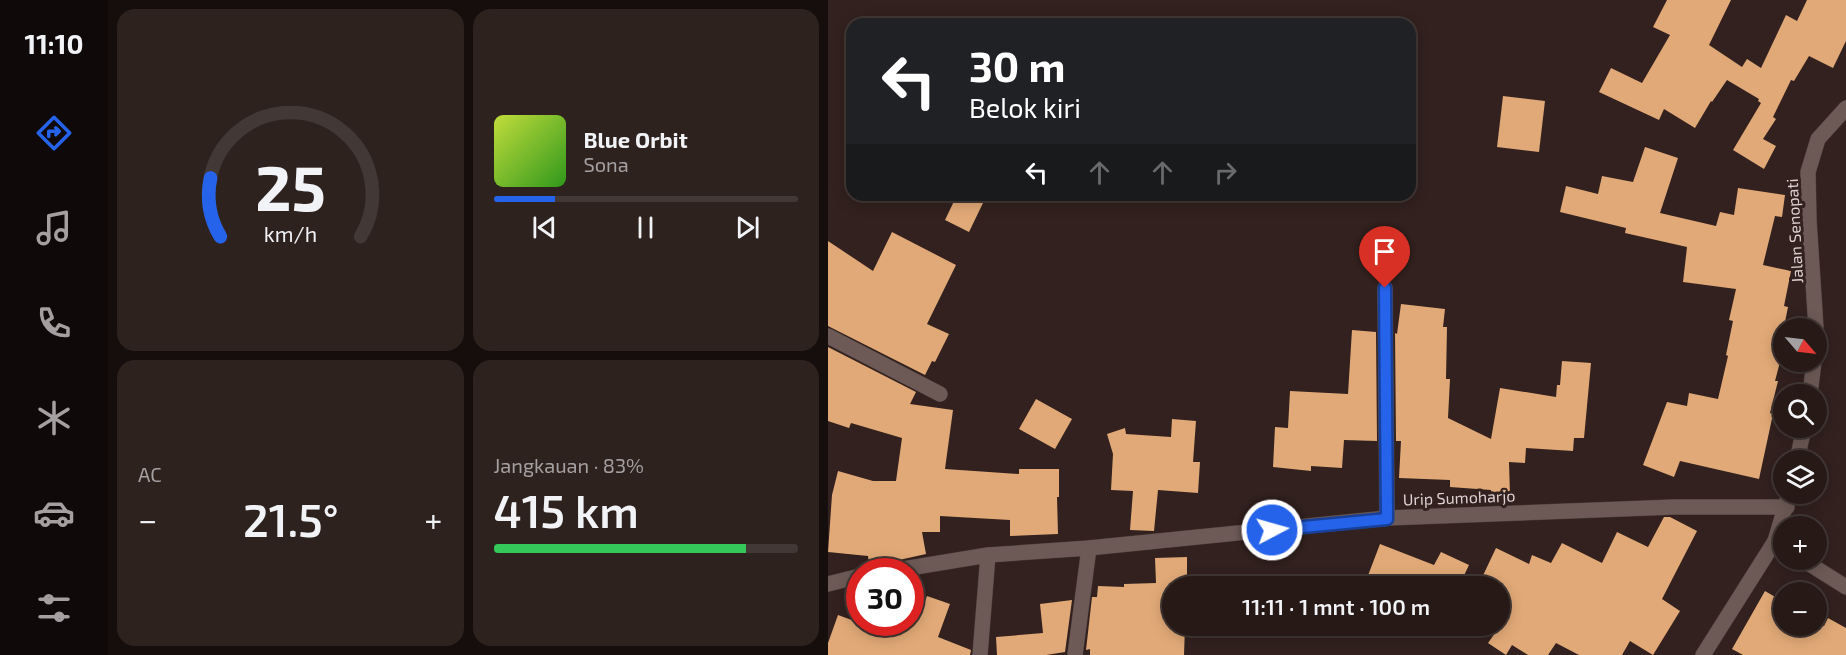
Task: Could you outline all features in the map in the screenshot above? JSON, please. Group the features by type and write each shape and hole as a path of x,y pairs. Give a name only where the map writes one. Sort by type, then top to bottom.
{"street":[{"name":"Jalan Senopati","path":"1815,318 1808,172 1818,139 1846,108"},
{"path":"1385,288 1387,519"},
{"path":"828,336 940,394"},
{"name":"Urip Sumoharjo","path":"924,566 988,555 1089,548 1387,519 1773,501"},
{"path":"1075,655 1089,548"},
{"path":"1703,655 1773,553"},
{"path":"981,655 988,555"},
{"path":"1819,570 1846,587"},
{"path":"828,584 846,580"}],"building":[{"path":"1667,0 1731,0 1709,45 1742,67 1747,59 1761,68 1786,15 1797,21 1807,0 1846,0 1846,41 1833,68 1809,56 1794,81 1791,80 1773,117 1776,119 1763,139 1776,146 1764,169 1733,150 1761,103 1759,99 1727,80 1695,128 1664,109 1659,120 1599,92 1611,68 1642,83 1670,35 1653,27"},
{"path":"1503,96 1545,101 1539,152 1497,147"},
{"path":"1645,147 1678,158 1660,213 1716,226 1720,212 1734,215 1738,188 1785,195 1782,217 1775,216 1763,265 1791,271 1784,306 1788,307 1786,318 1773,318 1773,372 1777,372 1775,381 1778,381 1777,384 1773,384 1770,413 1773,414 1759,479 1680,461 1674,477 1643,465 1667,402 1687,406 1689,393 1718,399 1728,356 1726,355 1733,321 1729,320 1736,289 1683,282 1687,247 1625,233 1626,228 1560,212 1566,186 1598,194 1602,176 1633,182"},
{"path":"954,201 983,203 969,232 945,220"},
{"path":"892,232 956,265 927,324 949,334 935,362 932,361 925,375 828,326 828,241 873,271"},
{"path":"1401,304 1445,309 1443,327 1447,327 1446,379 1450,379 1448,418 1491,439 1500,388 1556,397 1557,385 1560,385 1562,361 1591,363 1584,438 1574,438 1573,451 1526,448 1525,463 1509,462 1510,495 1491,496 1491,490 1450,487 1450,480 1399,478 1401,441 1396,441 1395,333 1397,334"},
{"path":"1352,330 1376,332 1377,441 1344,440 1342,468 1311,466 1311,471 1273,467 1275,427 1288,428 1290,391 1348,394"},
{"path":"828,347 916,392 910,404 953,410 945,469 1019,474 1019,469 1059,469 1058,534 1010,536 1010,520 940,516 940,532 922,532 926,554 908,558 868,558 868,556 828,552 832,495 838,471 873,481 896,481 902,438 851,423 849,428 828,421"},
{"path":"1036,399 1072,419 1055,449 1019,429"},
{"path":"1172,419 1196,421 1193,462 1200,462 1198,493 1158,490 1154,531 1130,530 1133,491 1111,490 1113,454 1107,434 1125,428 1126,434 1171,437"},
{"path":"1664,517 1670,517 1697,531 1662,599 1680,611 1653,655 1630,641 1622,655 1579,655 1556,643 1548,655 1528,655 1512,645 1506,655 1488,643 1493,636 1510,636 1510,576 1483,576 1496,548 1529,564 1532,555 1551,563 1562,543 1602,563 1617,532 1648,547"},
{"path":"1380,544 1434,565 1441,552 1469,565 1464,576 1368,576"},
{"path":"1187,557 1187,576 1162,576 1162,636 1185,636 1184,655 1090,655 1090,649 1086,650 1092,597 1097,597 1098,586 1124,587 1124,584 1156,583 1155,558"},
{"path":"1765,591 1773,596 1773,636 1827,636 1828,618 1846,628 1846,655 1743,655 1732,649"},
{"path":"927,596 950,604 938,637 971,650 970,655 828,655 828,643 838,615 846,618 846,636 924,636 924,604"},
{"path":"1072,600 1065,652 1046,655 997,655 996,637 1043,633 1040,604"}],"route":[{"path":"1272,530 1387,519 1385,288"}]}
